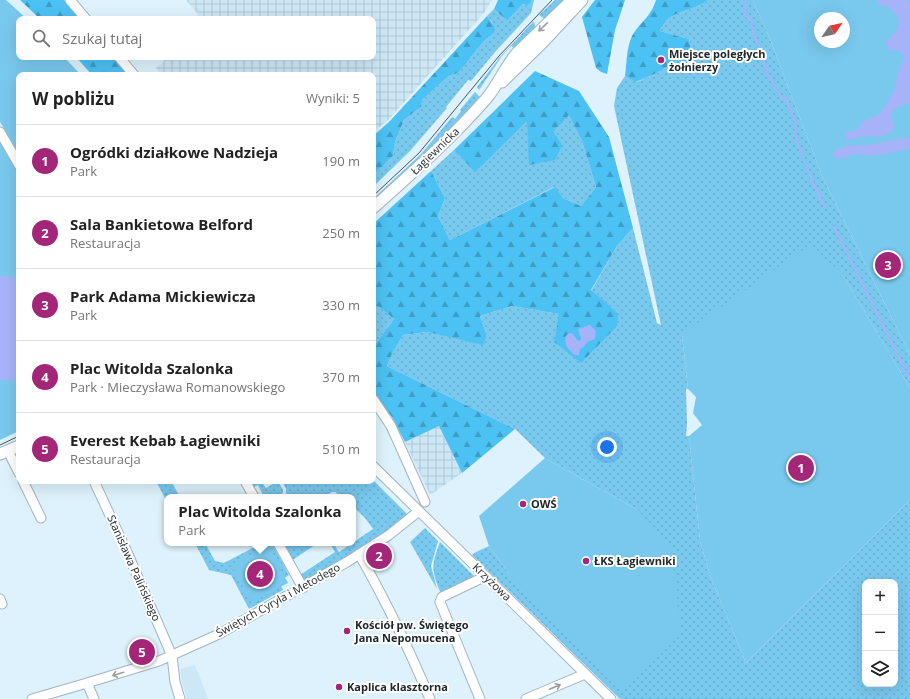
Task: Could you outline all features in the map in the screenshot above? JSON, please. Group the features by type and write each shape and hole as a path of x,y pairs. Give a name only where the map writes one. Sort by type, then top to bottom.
{"main road":[{"name":"Łagiewnicka","path":"492,90 512,59 572,0"},
{"name":"Łagiewnicka","path":"376,205 419,168 492,90 538,47 582,0"},
{"path":"4,452 16,447"}],"street":[{"path":"70,0 83,16"},
{"path":"122,60 132,72"},
{"path":"0,132 16,160"},
{"path":"376,404 391,426 425,502"},
{"path":"4,452 16,468"},
{"name":"Krzyżowa","path":"376,469 611,699"},
{"path":"24,484 41,518"},
{"name":"Stanisława Palińskiego","path":"95,484 127,552 172,656"},
{"path":"247,484 252,494"},
{"name":"Świętych Cyryla i Metodego","path":"32,699 172,656 219,634 303,588 359,554 389,535 419,511"},
{"path":"280,546 303,588"},
{"path":"359,554 386,602 414,660 430,699"},
{"path":"480,699 440,602 442,597 486,576"},
{"path":"172,656 175,682 180,699"},
{"path":"526,699 585,674"},
{"path":"87,683 94,699"}],"shaded area":[{"path":"0,0 6,0 24,16 16,16 16,60 67,60 78,72 16,72 16,149 0,122"},
{"path":"186,0 492,0 484,13 388,120 376,130 376,72 159,72 156,68 165,60 376,60 376,16 198,16 198,14"},
{"path":"532,0 534,0 531,13 471,81 468,80 446,107 447,108 410,151 376,184 376,172 393,156 395,142 404,120 421,107 422,100 449,76 458,73 484,41 494,33 492,22 487,16 494,9 507,21 523,4 528,6"},
{"path":"555,0 570,0 545,19 539,15"},
{"path":"708,0 753,0 767,31 822,176 910,355 910,388 841,272 682,334 688,389 686,389 686,436 689,436 700,541 711,578 746,663 910,500 910,699 620,699 472,555 489,546 510,575 638,510 545,458 515,429 387,366 403,335 427,332 482,344 487,336 480,316 512,306 559,314 618,313 591,291 617,246 633,228 657,323 661,325 614,106 617,88 625,76 637,82 657,73 678,60 692,70 694,65 689,39 660,31 664,24 674,15"},
{"path":"753,0 910,0 910,355 822,176 767,31"},
{"path":"878,0 907,0 910,3 910,103 897,107 893,111 891,114 894,128 886,135 878,137 860,137 847,140 845,133 856,130 865,120 878,115 885,106 895,89 897,75 904,57 900,52 894,49 890,51 886,45 886,41 896,32 899,24 898,17 890,8 878,4"},
{"path":"533,22 535,24 535,30 514,48 511,46 502,56 479,90 477,87 500,57"},
{"path":"475,92 480,97 433,146 376,197 421,154 452,117 455,119 461,111 460,110"},
{"path":"569,114 582,141 596,187 581,206 563,198 554,187 450,240 438,216 445,198 431,171 454,150 475,171 527,120 552,131"},
{"path":"910,138 910,149 869,156 857,153 841,159 834,157 832,154 840,148"},
{"path":"0,139 16,167 16,432 0,440"},
{"path":"809,246 841,272 910,388 910,500 746,663 711,578 700,541 689,436 702,425 693,413 696,397 688,389 682,334"},
{"path":"0,276 16,277 16,381 0,380"},
{"path":"376,306 394,319 376,343"},
{"path":"590,325 596,331 595,339 587,342 584,347 580,349 579,355 574,355 566,346 565,337 572,333 578,341 581,340 578,329"},
{"path":"439,425 462,473 430,495 405,442"},
{"name":"ŁKS Łagiewniki","path":"545,458 638,510 671,546 681,634 624,690 510,575 489,546 479,516"},
{"path":"376,483 407,514 382,534 306,581 303,580 300,575 335,552 332,546 335,546 339,552 348,546 356,546 356,540 373,529 356,509 356,494 337,494 336,492 332,492 329,494 287,494 284,484"},
{"path":"158,484 173,484 178,494 164,494 164,496"},
{"path":"250,484 263,484 266,488 273,484 280,484 283,493 262,494 258,485 252,488"},
{"path":"425,528 438,541 431,566 437,589 410,542"},
{"path":"440,542 478,580 442,597 434,575 435,558"},
{"path":"197,546 207,546 215,561 224,563 256,546 274,546 289,575 283,579 281,586 283,590 249,609 231,575 209,570"},
{"path":"269,546 288,583 251,602 231,565"},
{"path":"285,546 314,546 294,559 292,559"},
{"path":"195,665 208,698 187,699 180,669"}],"green space":[{"path":"20,0 64,0 78,16 37,16"},
{"path":"498,0 532,0 528,6 523,4 507,21 494,9"},
{"path":"595,0 625,0 615,30 607,74 596,68 582,17"},
{"path":"656,0 708,0 702,4 674,15 664,24 660,31 689,39 694,65 692,70 678,60 657,73 636,82 625,76 629,46 632,36 651,11"},
{"path":"487,16 494,26 494,33 484,41 458,73 449,76 422,100 421,107 404,120 395,142 393,156 376,172 376,133 389,122"},
{"path":"79,60 116,60 126,72 89,72"},
{"path":"535,71 579,91 609,137 633,228 617,246 591,290 618,313 617,326 581,363 554,342 559,314 512,306 480,316 487,336 483,345 427,332 403,335 387,366 515,429 462,473 439,426 405,442 392,417 376,398 376,343 394,319 376,306 376,221 431,171 445,198 438,216 450,240 555,187 563,198 581,206 596,187 582,141 569,115 553,131 562,145 555,160 529,165 527,121 475,172 454,150"}],"waterway":[{"path":"746,0 745,15 752,22 754,36 760,48 768,74 781,97 786,98 796,124 795,135 803,157"},
{"path":"806,164 812,181 825,207"},
{"path":"834,227 910,380"}],"tram line":[{"path":"376,193 419,153 499,56 552,0"},
{"path":"0,445 16,437"}],"place":[{"name":"Miejsce poległych żołnierzy","path":"661,60"},
{"name":"Park Adama Mickiewicza","path":"888,265"},
{"name":"Ogródki działkowe Nadzieja","path":"801,468"},
{"name":"OWŚ","path":"523,504"},
{"name":"Sala Bankietowa Belford","path":"379,556"},
{"name":"ŁKS Łagiewniki","path":"586,561"},
{"name":"Plac Witolda Szalonka","path":"260,574"},
{"name":"Kościół pw. Świętego Jana Nepomucena","path":"347,631"},
{"name":"Everest Kebab Łagiewniki","path":"142,652"},
{"name":"Kaplica klasztorna","path":"339,687"}]}
